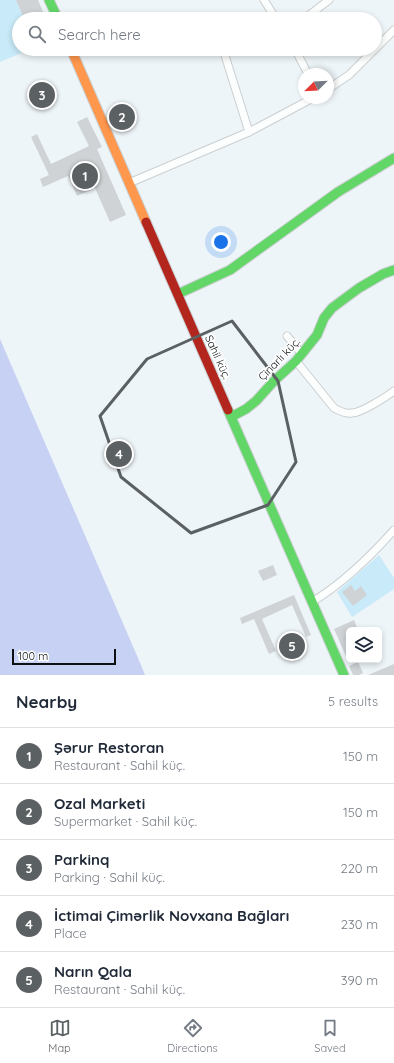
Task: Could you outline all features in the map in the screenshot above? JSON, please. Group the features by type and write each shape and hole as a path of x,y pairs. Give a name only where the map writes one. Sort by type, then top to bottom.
{"main road":[{"path":"49,0 55,12"},
{"name":"Sahil küç.","path":"74,56 344,675"},
{"path":"178,294 230,270 338,192 394,158"},
{"name":"Çinarlı küç.","path":"232,417 256,401 274,381 299,358 316,335 324,318 332,308 358,288 383,274 394,270"}],"street":[{"path":"264,0 272,12"},
{"path":"313,12 329,0"},
{"path":"382,42 394,30"},
{"path":"225,56 249,132"},
{"path":"299,56 305,68"},
{"path":"334,85 349,75 368,56"},
{"path":"129,183 249,132 302,104"},
{"path":"287,336 299,358 334,408 339,411 353,413 394,391"},
{"path":"312,602 330,590 369,557 394,530"}],"highlighted area":[{"path":"232,321 278,381 296,462 268,505 191,533 121,477 100,416 147,359"}],"shaded area":[{"path":"0,0 16,0 21,12 12,12 12,56 14,56 0,62"},
{"path":"0,339 141,665 145,675 0,675"},
{"path":"379,555 394,578 394,589 352,617 337,592"}],"building":[{"path":"16,0 38,0 43,12 21,12"},
{"path":"87,117 102,147 97,149 126,215 110,222 95,188 77,196 68,176 43,187 40,179 49,175 31,137 37,134 51,164 89,146 77,122"},
{"path":"273,565 277,575 263,581 258,571"},
{"path":"351,585 355,591 361,586 367,595 353,606 342,592"},
{"path":"294,595 311,635 306,637 292,605 262,619 276,651 269,654 254,619 242,624 240,618"},
{"path":"354,620 357,627 346,627 346,656 334,629"},
{"path":"358,663 363,673 353,675 349,666"},
{"path":"394,664 394,675 368,675"}],"traffic: fast":[{"path":"49,0 55,12"},
{"path":"178,294 230,270 338,192 394,158"},
{"path":"231,417 246,409 256,401 274,381 296,361 317,335 324,318 332,308 359,288 383,274 394,270"},
{"path":"228,410 344,675"}],"traffic: slow":[{"path":"74,56 146,222"}],"traffic: jam":[{"path":"146,222 228,410"}],"place":[{"name":"Parkinq","path":"42,95"},
{"name":"Ozal Marketi","path":"122,117"},
{"name":"Şərur Restoran","path":"85,176"},
{"name":"İctimai Çimərlik Novxana Bağları","path":"119,454"},
{"name":"Narın Qala","path":"292,646"}]}
